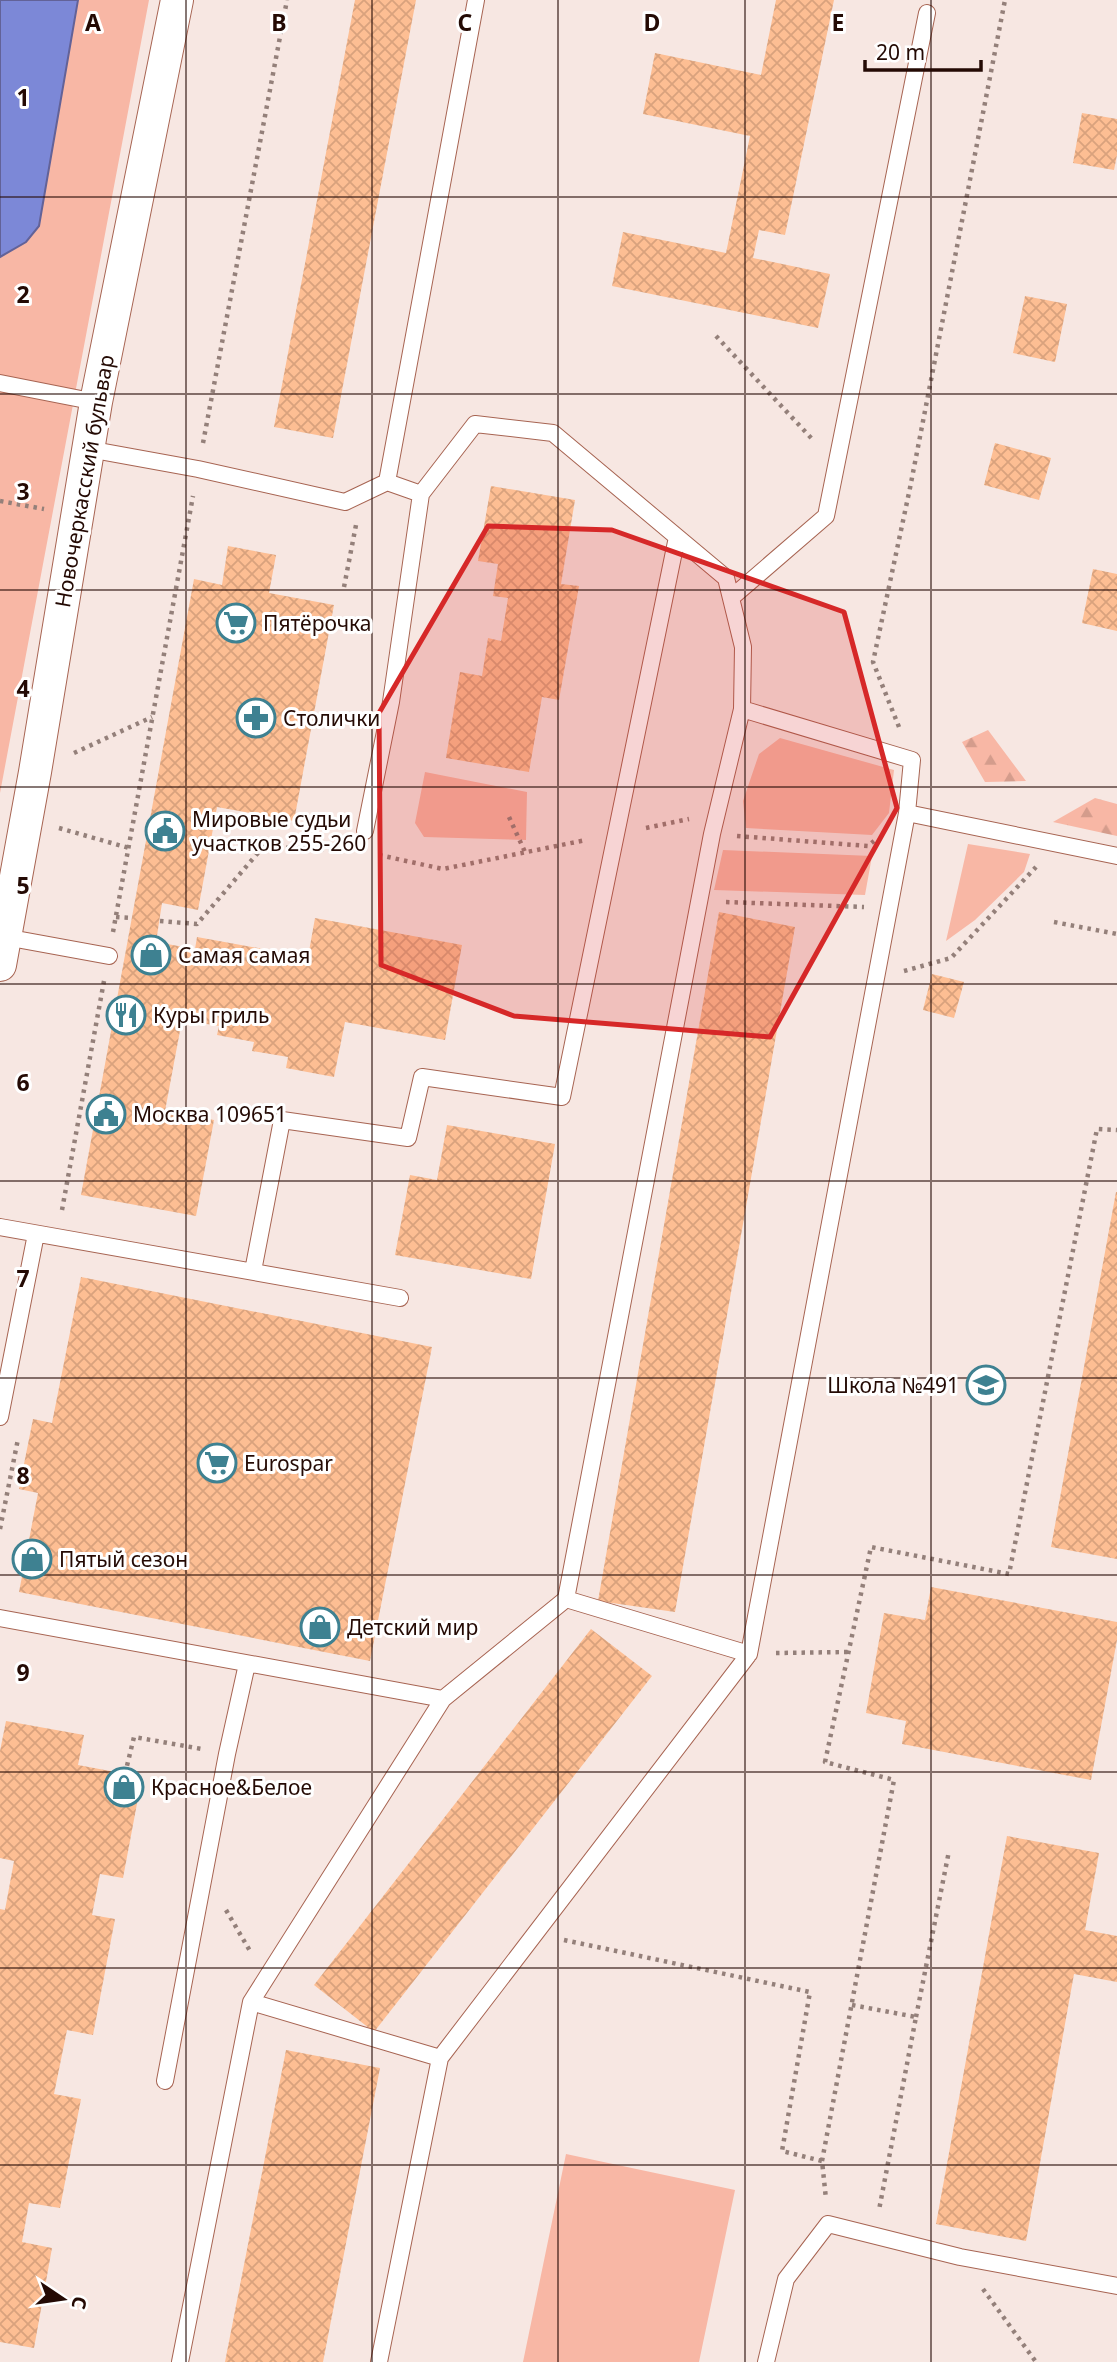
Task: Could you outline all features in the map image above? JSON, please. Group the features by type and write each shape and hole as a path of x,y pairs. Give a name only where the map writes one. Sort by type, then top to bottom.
{"street":[{"name":"Новочеркасский бульвар","path":"2,951 35,772 96,402 177,0"}],"lane":[{"path":"387,482 476,0"},
{"path":"731,598 826,516 927,13"},
{"path":"0,383 96,402"},
{"path":"180,2362 251,2002 443,1699 566,1599 712,834 742,709 743,647 726,578 553,433 475,424 421,494 391,702 365,831"},
{"path":"88,449 198,469 345,502 387,482 421,494"},
{"path":"253,1271 282,1120 408,1138 422,1077 562,1097 677,537"},
{"path":"379,2362 440,2058 749,1654 908,813 912,760 742,709"},
{"path":"908,813 1117,856"},
{"path":"2,951 109,957"},
{"path":"0,1227 400,1298"},
{"path":"0,1417 36,1234"},
{"path":"566,1599 749,1654"},
{"path":"0,1618 443,1699"},
{"path":"165,2081 227,1754 247,1664"},
{"path":"251,2002 440,2058"},
{"path":"766,2362 786,2279 828,2224 960,2258 1117,2286"}],"path":[{"path":"58,1236 152,716 287,0"},
{"path":"912,760 873,662 910,488 1005,0"},
{"path":"716,336 836,465"},
{"path":"344,587 362,493"},
{"path":"0,501 46,509"},
{"path":"35,772 152,716"},
{"path":"372,853 443,869 717,813"},
{"path":"712,834 868,846 908,813"},
{"path":"509,817 525,852"},
{"path":"52,827 129,848"},
{"path":"876,979 951,958 1058,844"},
{"path":"160,921 197,925 263,846 346,850"},
{"path":"699,901 889,908"},
{"path":"116,917 132,918"},
{"path":"1054,922 1117,934"},
{"path":"828,2224 822,2161 894,1780 825,1762 871,1547 1009,1574 1097,1129 1117,1130"},
{"path":"0,1529 18,1436"},
{"path":"749,1654 848,1653"},
{"path":"125,1774 134,1737 227,1754"},
{"path":"874,2236 950,1851"},
{"path":"205,1875 267,1979"},
{"path":"535,1934 810,1992 782,2151 822,2161"},
{"path":"852,2005 916,2017"},
{"path":"960,2258 1036,2362"}],"highlighted area":[{"path":"488,526 612,530 844,612 897,808 770,1037 514,1016 381,965 379,713"}],"green space":[{"path":"0,0 149,0 0,793"},
{"path":"988,730 1026,781 985,782 962,742"},
{"path":"780,738 894,770 889,813 872,835 746,828 743,801 759,754"},
{"path":"425,772 527,792 526,840 424,837 415,823"},
{"path":"1095,798 1117,804 1117,836 1053,822"},
{"path":"968,844 1030,854 1024,872 975,920 946,941"},
{"path":"723,850 872,856 865,895 714,890"},
{"path":"566,2154 735,2190 699,2362 523,2362"}],"water":[{"path":"0,0 78,0 39,226 26,242 0,257"}],"building":[{"path":"355,0 416,0 333,438 274,427"},
{"path":"776,0 834,0 785,235 759,230 753,258 830,274 818,328 612,286 623,232 726,253 750,136 643,114 655,53 761,75"},
{"path":"1082,113 1117,119 1117,155 1114,170 1073,163"},
{"path":"1025,296 1067,304 1055,362 1013,353"},
{"path":"995,443 1051,458 1039,500 984,485"},
{"path":"491,486 575,500 561,584 579,586 559,700 542,697 529,772 446,758 460,672 482,676 488,638 501,641 508,598 493,596 498,564 478,561"},
{"path":"228,546 276,555 269,593 334,605 294,821 217,807 198,910 162,903 156,942 195,949 197,937 308,957 315,918 462,945 445,1040 345,1022 334,1077 286,1068 288,1057 252,1051 254,1042 217,1035 219,1026 182,1020 165,1111 214,1120 196,1216 81,1195 194,579 222,585"},
{"path":"1093,569 1117,574 1117,631 1082,623"},
{"path":"719,912 795,927 675,1612 598,1601"},
{"path":"932,974 964,982 954,1018 923,1010"},
{"path":"447,1125 555,1144 531,1279 395,1255 410,1175 437,1180"},
{"path":"1117,1192 1117,1559 1051,1547"},
{"name":"Eurospar","path":"81,1277 432,1347 370,1661 19,1592 38,1493 19,1489 33,1419 52,1423"},
{"path":"931,1587 1117,1622 1117,1640 1091,1780 902,1744 906,1721 866,1713 884,1613 925,1620"},
{"path":"591,1629 652,1676 374,2032 314,1985"},
{"path":"6,1721 84,1735 78,1765 142,1777 123,1878 100,1874 92,1915 115,1919 93,2035 67,2030 54,2094 81,2099 60,2208 29,2203 22,2242 52,2248 34,2348 0,2342 0,1909 5,1910 14,1861 0,1858 0,1751"},
{"path":"1007,1836 1099,1853 1085,1930 1117,1936 1117,1982 1074,1974 1026,2241 936,2224"},
{"path":"286,2050 380,2068 323,2362 225,2362"}],"place":[{"name":"Пятёрочка","path":"236,623"},
{"name":"Столички","path":"256,718"},
{"name":"Мировые судьи участков 255-260","path":"165,831"},
{"name":"Самая самая","path":"151,955"},
{"name":"Куры гриль","path":"126,1015"},
{"name":"Москва 109651","path":"106,1114"},
{"name":"Школа №491","path":"986,1385"},
{"name":"Eurospar","path":"217,1463"},
{"name":"Пятый сезон","path":"32,1559"},
{"name":"Детский мир","path":"320,1627"},
{"name":"Красное&Белое","path":"124,1787"}]}
